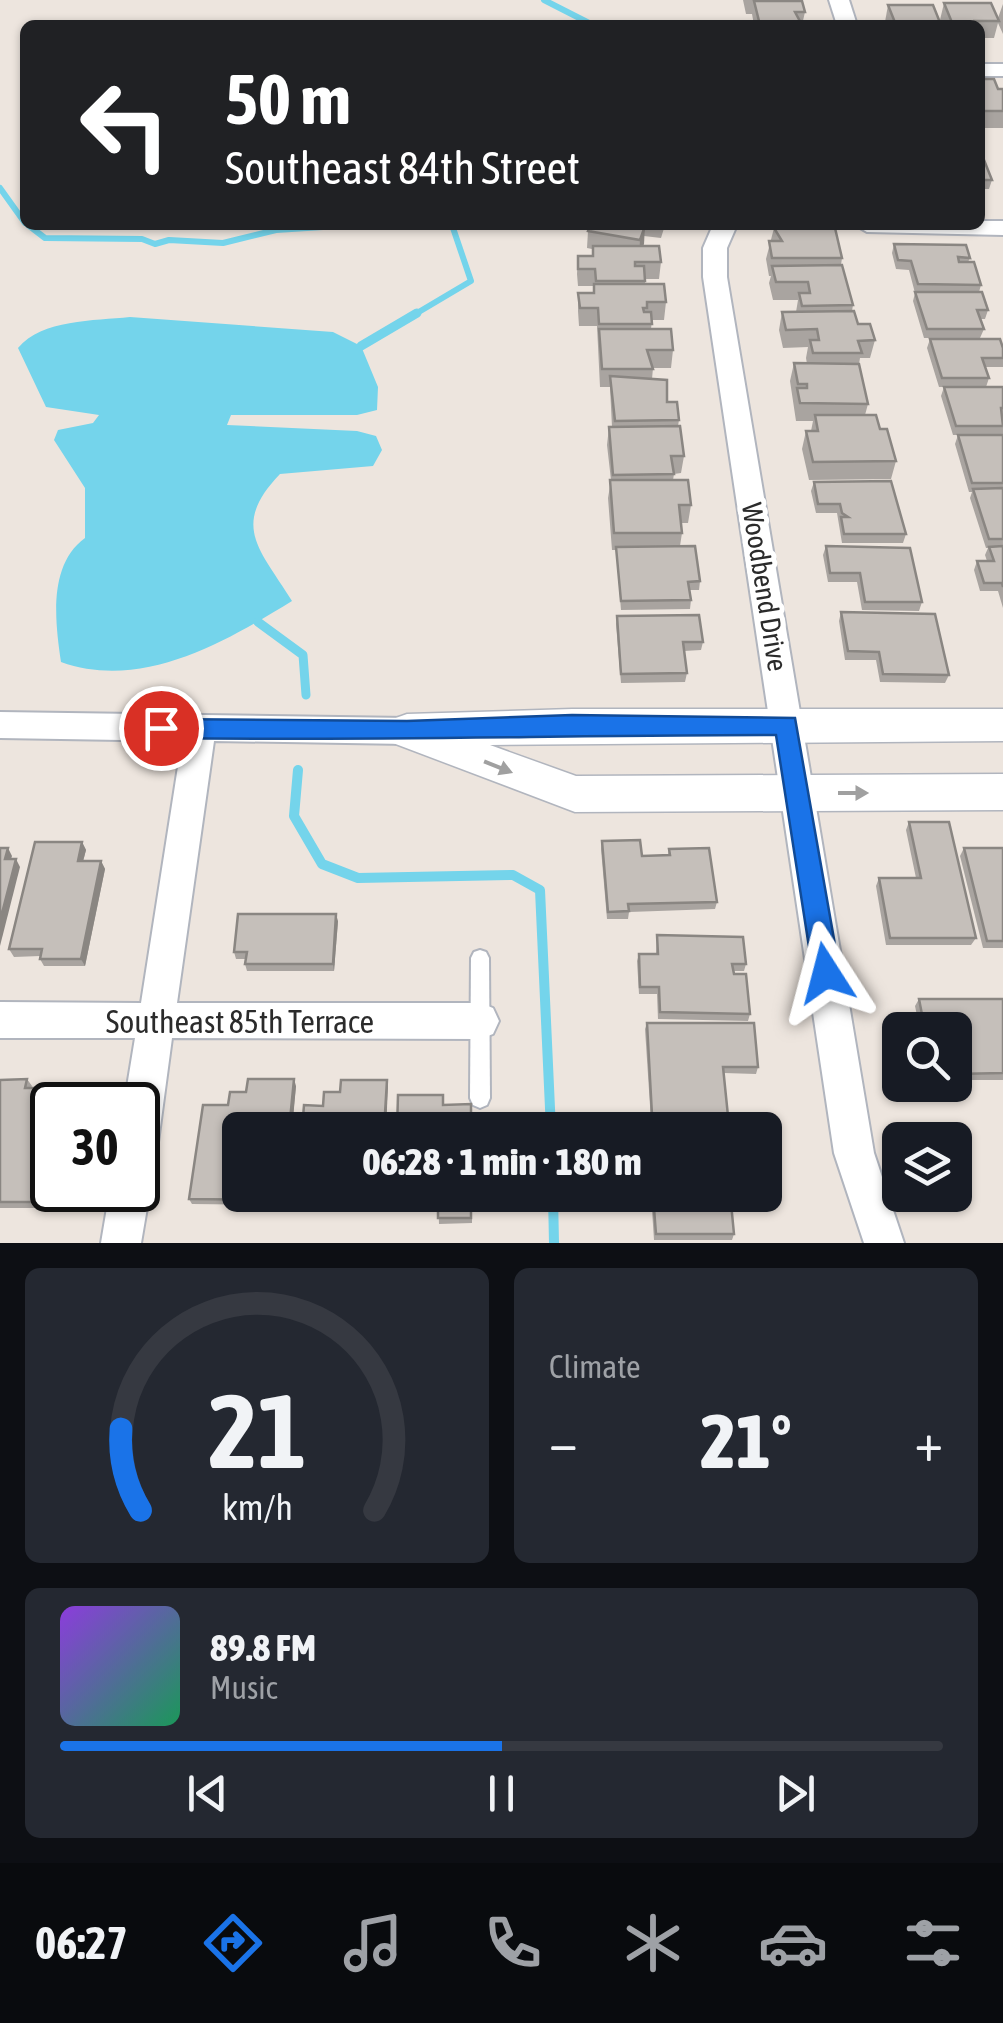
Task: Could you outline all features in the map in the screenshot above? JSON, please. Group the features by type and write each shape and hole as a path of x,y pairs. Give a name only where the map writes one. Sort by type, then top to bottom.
{"street":[{"name":"Woodbend Drive","path":"723,230 715,248 715,278 854,1153 884,1243"},
{"path":"0,726 407,732 572,725 1003,724"},
{"path":"147,1082 200,729"},
{"path":"407,732 575,794 1003,792"},
{"name":"Southeast 85th Terrace","path":"0,1020 480,1021"},
{"path":"122,1243 127,1212"}],"lane":[{"path":"480,958 480,1098"}],"water":[{"path":"130,317 333,332 361,346 378,387 377,410 357,415 231,415 227,425 357,431 376,436 382,450 373,466 280,474 265,492 256,508 255,538 292,601 239,632 182,658 122,670 91,669 61,662 57,595 65,563 85,538 85,488 54,440 58,430 93,423 99,415 46,407 18,348 41,331 54,327"}],"building":[{"path":"754,1 802,1 805,12 795,12 799,20 759,20"},
{"path":"944,3 991,3 999,21 985,20 951,20"},
{"path":"888,5 933,5 939,20 894,20"},
{"path":"985,79 994,79 998,89 1003,89 1003,111 985,111"},
{"path":"588,230 644,230 640,240"},
{"path":"775,230 835,230 842,258 772,258 769,241 782,241"},
{"path":"894,244 966,245 970,258 958,257 959,262 974,262 981,285 918,284 911,261 898,260"},
{"path":"593,246 659,246 661,262 635,262 635,266 644,266 645,281 596,281 595,269 578,269 578,256 593,256"},
{"path":"842,265 853,305 802,306 799,293 810,293 808,282 776,282 772,266"},
{"path":"594,284 664,284 666,302 647,302 647,308 643,308 644,312 651,312 652,324 599,324 598,308 580,308 578,293 594,293"},
{"path":"915,292 982,292 988,310 977,310 984,329 927,329"},
{"path":"854,311 858,324 870,324 875,340 858,341 862,353 813,353 810,340 819,340 817,329 786,330 782,312"},
{"path":"599,329 671,329 673,350 647,350 653,369 602,369"},
{"path":"930,339 1000,339 1003,358 982,358 989,378 942,378"},
{"path":"794,363 859,364 868,404 800,403 797,388 807,388 807,384 798,384"},
{"path":"610,376 667,380 667,402 677,402 679,420 615,421"},
{"path":"944,387 1003,387 1003,426 956,426"},
{"path":"815,415 876,415 880,429 887,429 896,461 813,462 806,431 818,431"},
{"path":"680,426 684,456 671,456 674,474 613,475 609,427"},
{"path":"958,435 1003,435 1003,483 972,483"},
{"path":"610,480 688,480 691,505 679,505 682,533 614,533"},
{"path":"891,481 906,534 844,534 841,517 848,517 842,513 840,504 818,504 814,482"},
{"path":"1003,488 1003,539 989,539 973,489"},
{"path":"695,546 700,581 688,582 691,600 621,601 616,547"},
{"path":"826,546 910,548 922,602 865,602 860,573 830,573"},
{"path":"1003,546 1003,587 1002,583 984,583 977,561 994,561 989,547"},
{"path":"841,612 935,614 949,675 883,674 879,652 848,651"},
{"path":"699,615 703,642 683,642 687,673 621,674 617,616"},
{"path":"909,822 949,822 976,938 890,938 879,878 921,878"},
{"path":"640,840 642,856 670,855 669,849 709,848 717,902 628,904 629,911 608,912 602,841"},
{"path":"35,842 82,842 78,861 101,861 81,959 40,959 42,949 9,949"},
{"path":"0,848 8,848 5,859 16,859 0,921"},
{"path":"964,848 1003,848 1003,941 987,941"},
{"path":"238,914 336,914 333,964 245,964 247,952 234,952"},
{"path":"657,935 743,937 746,964 732,964 734,974 746,974 750,1014 660,1012 659,987 640,987 639,954 658,954"},
{"path":"919,999 1003,999 1003,1073 972,1074 972,1012 922,1012"},
{"path":"647,1023 754,1023 758,1067 723,1067 728,1112 652,1112"},
{"path":"27,1079 25,1088 30,1088 30,1202 0,1202 0,1080"},
{"path":"248,1079 294,1079 291,1112 222,1112 222,1199 189,1199 203,1105 228,1105 230,1092 246,1092"},
{"path":"341,1080 387,1080 385,1112 303,1112 304,1105 323,1106 324,1092 340,1092"},
{"path":"398,1095 443,1095 443,1105 471,1104 471,1112 398,1112"},
{"path":"438,1212 471,1212 471,1218 438,1218"},
{"path":"654,1212 732,1212 734,1234 656,1234"}],"waterway":[{"path":"544,0 583,20"},
{"path":"0,188 20,216"},
{"path":"35,230 45,238 142,239 155,244 169,240 223,243 276,230"},
{"path":"412,316 471,281 454,230"},
{"path":"361,346 417,313"},
{"path":"258,622 303,655 306,695"},
{"path":"298,770 294,816 322,864 358,878 513,875 540,890 550,1112"},
{"path":"553,1212 554,1243"}],"route":[{"path":"161,728 407,732 572,725 787,725 826,973"}]}
